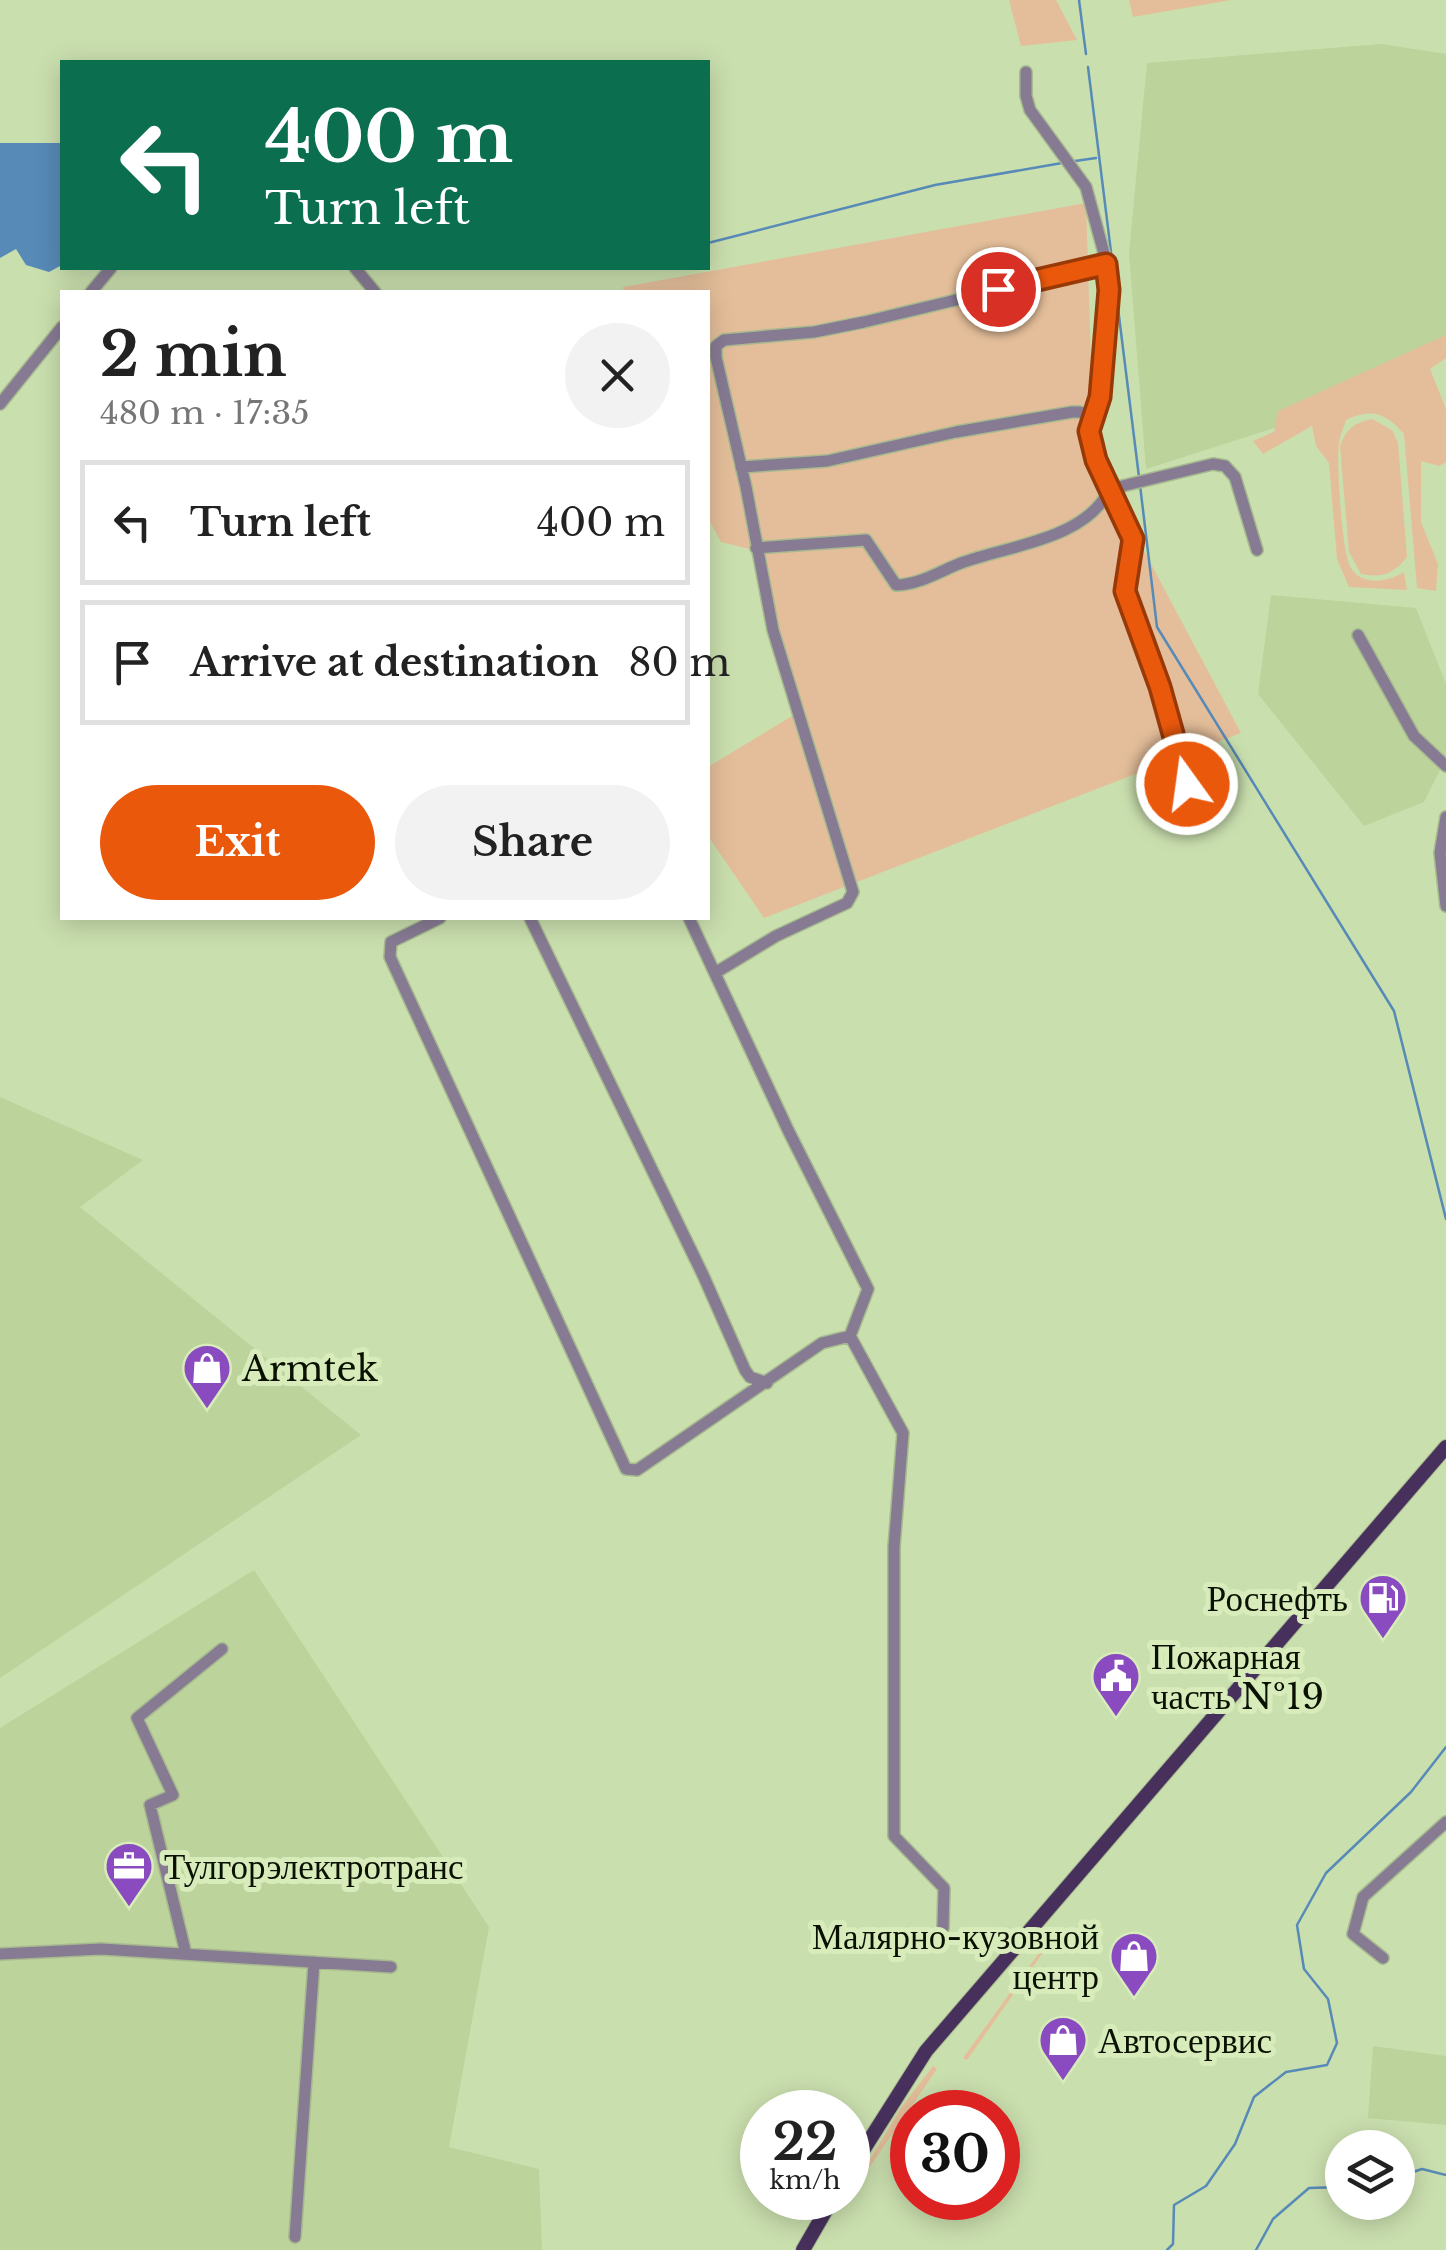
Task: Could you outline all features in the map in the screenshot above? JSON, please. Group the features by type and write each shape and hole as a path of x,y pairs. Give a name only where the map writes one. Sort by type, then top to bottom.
{"main road":[{"path":"870,2139 926,2051 1446,1447"},
{"path":"802,2250 820,2220"}],"street":[{"path":"1026,72 1030,110 1077,171 1090,197 1106,264 1109,290 1100,397 1089,431 1096,460 1133,539 1125,591 1160,687 1187,784"},
{"path":"715,972 776,936 847,903 854,892 791,694 716,357 719,342 814,332 864,322 1106,264"},
{"path":"93,290 109,270"},
{"path":"357,270 373,290"},
{"path":"0,404 60,330"},
{"path":"741,467 827,462 944,434 1072,412 1092,418"},
{"path":"756,548 866,540 896,586 908,585 963,562 1035,542 1064,529 1102,506 1110,489 1202,464 1225,466 1235,476 1257,550"},
{"path":"1358,634 1414,736 1446,766"},
{"path":"1446,817 1440,853 1446,906"},
{"path":"436,920 391,942 390,957 626,1468 632,1472 650,1462 822,1343 850,1336"},
{"path":"531,920 746,1370 767,1383"},
{"path":"690,920 868,1289 850,1336 903,1433 894,1547 894,1836 944,1888 943,1928 936,1942"},
{"path":"186,1954 150,1805 174,1796 137,1718 222,1649"},
{"path":"1383,1958 1352,1934 1363,1897 1446,1822"},
{"path":"0,1954 101,1949 392,1967"},
{"path":"295,2237 314,1962"}],"shaded area":[{"path":"1009,0 1056,0 1077,40 1021,46"},
{"path":"1129,0 1231,0 1133,17"},
{"path":"1381,44 1446,54 1446,354 1281,426 1146,469 1129,253 1147,63"},
{"path":"1086,203 1094,457 1241,733 764,918 710,839 710,766 792,716 762,552 721,542 710,522 710,290 623,287"},
{"path":"1446,335 1446,358 1430,369 1446,409 1446,462 1439,466 1421,461 1421,522 1438,564 1436,591 1417,588 1404,434 1385,417 1371,414 1346,420 1339,443 1344,543 1350,566 1360,577 1383,580 1404,572 1407,590 1349,587 1337,559 1329,463 1316,446 1312,426 1263,454 1253,441 1274,432 1278,411"},
{"path":"1372,419 1392,430 1398,443 1407,557 1392,571 1375,575 1361,574 1349,552 1340,446 1352,427"},
{"path":"1271,595 1416,608 1446,684 1446,758 1424,802 1364,826 1258,694"},
{"path":"0,1097 143,1160 80,1207 361,1435 0,1678"},
{"path":"254,1570 489,1927 449,2147 539,2169 542,2250 0,2250 0,1728"},
{"path":"1047,1942 967,2060 963,2058"},
{"path":"1373,2046 1446,2056 1446,2125 1368,2118"},
{"path":"933,2066 937,2069 923,2090 915,2090"},
{"path":"890,2126 890,2137 870,2166"}],"water":[{"path":"0,143 60,143 60,266 49,272 26,265 16,249 0,258"}],"waterway":[{"path":"1079,0 1086,54"},
{"path":"1088,67 1139,477"},
{"path":"1075,161 1096,158"},
{"path":"710,242 935,185 1062,163"},
{"path":"1140,485 1157,627 1394,1011 1446,1219"},
{"path":"1167,2250 1173,2244 1174,2205 1206,2186 1235,2144 1254,2097 1286,2072 1327,2065 1337,2043 1328,1999 1304,1969 1297,1925 1326,1873 1411,1792 1446,1747"},
{"path":"1415,2171 1422,2169 1446,2175"},
{"path":"1256,2250 1273,2219 1309,2188 1325,2188"}],"place":[{"name":"Armtek","path":"207,1410"},
{"name":"Роснефть","path":"1383,1640"},
{"name":"Пожарная часть №19","path":"1116,1718"},
{"name":"Тулгорэлектротранс","path":"129,1908"},
{"name":"Малярно-кузовной центр","path":"1134,1998"},
{"name":"Автосервис","path":"1063,2082"}],"route":[{"path":"998,289 1106,264 1109,290 1100,397 1089,431 1107,487 1133,539 1125,591 1160,687 1187,784"}]}
